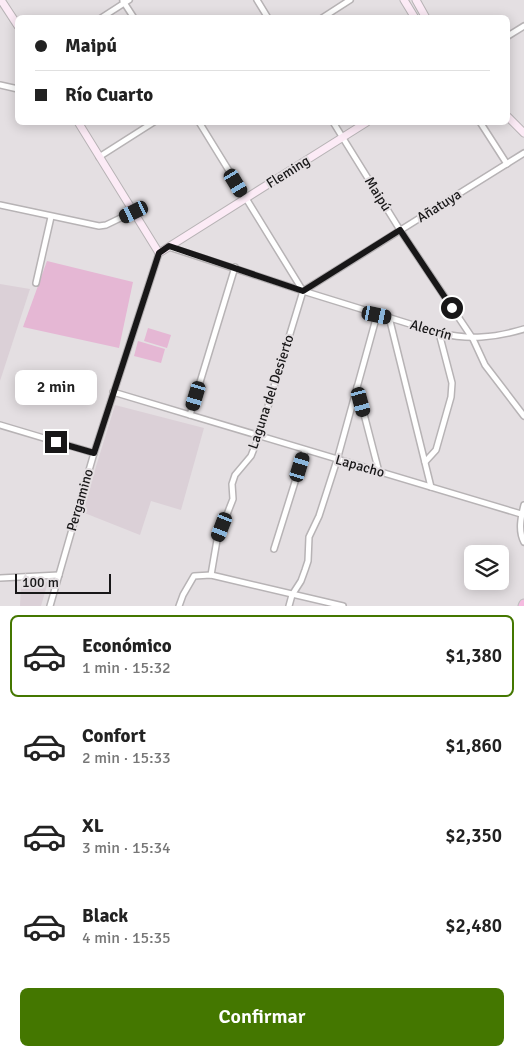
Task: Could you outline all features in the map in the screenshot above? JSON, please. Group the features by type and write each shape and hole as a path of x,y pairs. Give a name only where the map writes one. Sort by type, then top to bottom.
{"main road":[{"path":"2,0 15,21"},
{"path":"404,0 412,15"},
{"path":"416,0 424,15"},
{"path":"510,119 524,133"},
{"path":"80,125 159,253"},
{"name":"Fleming","path":"159,253 362,125"}],"street":[{"path":"257,0 266,15"},
{"path":"327,15 350,0"},
{"path":"105,15 125,1 132,15"},
{"path":"510,35 524,26"},
{"path":"0,85 15,88"},
{"path":"99,157 149,125"},
{"path":"201,125 303,291"},
{"name":"Maipú","path":"335,125 400,230 473,339 485,365 524,416"},
{"path":"482,125 507,164"},
{"name":"Añatuya","path":"303,291 524,153"},
{"path":"0,205 99,226 106,226 134,212"},
{"path":"36,283 51,216"},
{"name":"Alecrín","path":"169,246 377,315 459,338 473,339 503,335 524,329"},
{"name":"Pergamino","path":"50,606 94,453 159,253"},
{"path":"190,415 235,267"},
{"name":"Laguna del Desierto","path":"211,575 217,540 233,499 232,484 235,475 251,456 259,436 303,291"},
{"path":"289,606 292,595 306,570 309,537 319,516 337,460 377,315"},
{"path":"389,317 431,488"},
{"path":"425,462 436,450 451,397 452,383 439,333"},
{"path":"356,386 379,472"},
{"name":"Lapacho","path":"113,392 522,514"},
{"path":"0,425 94,453"},
{"path":"274,549 305,450"},
{"path":"524,505 521,536 524,542"},
{"path":"0,578 59,575"},
{"path":"179,606 194,576 211,575 343,606"}],"shaded area":[{"path":"47,261 133,282 119,348 23,327"},
{"path":"0,284 30,289 0,381"},
{"path":"148,328 171,335 167,348 144,341"},
{"path":"138,341 165,349 161,363 134,356"},
{"path":"115,405 204,428 181,510 151,501 140,535 82,512"},
{"path":"48,582 41,606 20,606 21,586"}],"route":[{"path":"56,442 94,453 159,253 169,246 303,291 400,230 452,308"}]}
